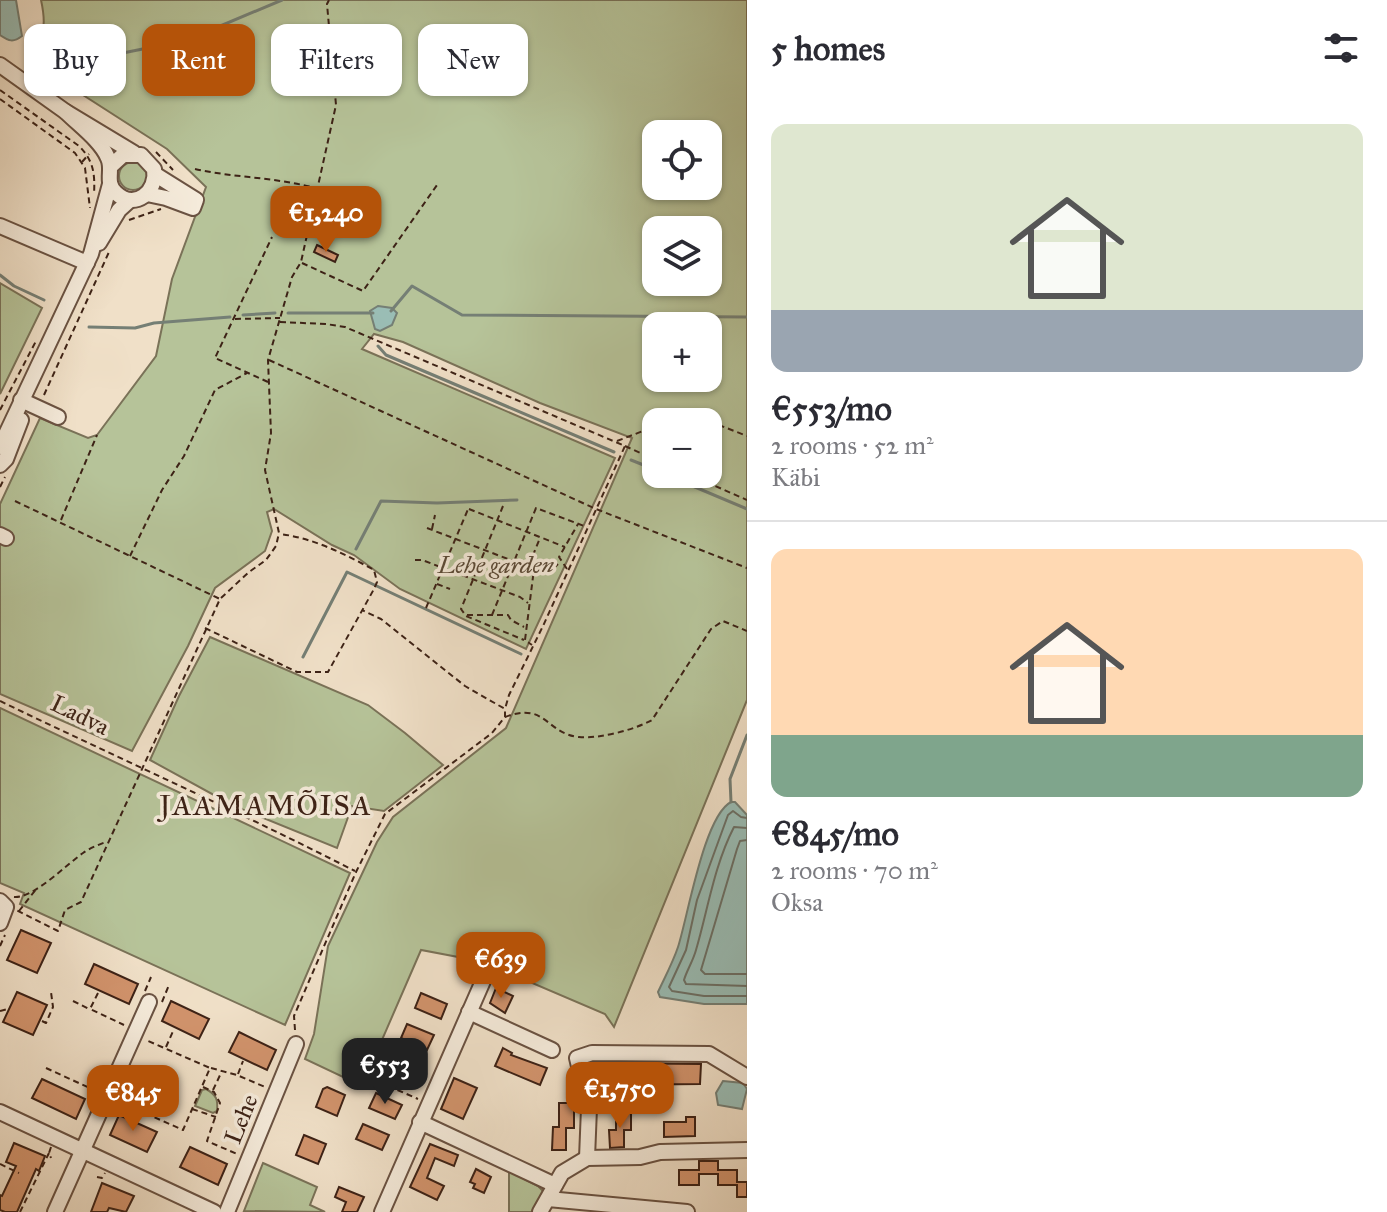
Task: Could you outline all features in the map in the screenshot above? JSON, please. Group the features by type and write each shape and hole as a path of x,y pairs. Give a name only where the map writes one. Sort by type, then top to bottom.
{"street":[{"path":"0,65 66,112 151,163 156,175 147,194"},
{"path":"66,112 105,152 111,166 107,202 89,258"},
{"path":"111,166 118,158 134,153"},
{"path":"0,447 89,258 119,210 130,200 147,194 193,208 196,200 156,175"},
{"path":"110,184 118,195 130,200"},
{"path":"0,226 89,258"},
{"path":"20,403 58,417"},
{"path":"0,423 20,403"},
{"path":"0,465 6,459 22,422 20,403"},
{"path":"0,923 10,905"},
{"path":"382,1212 490,965"},
{"path":"55,1212 149,1002"},
{"path":"469,1012 552,1050"},
{"name":"Lehe","path":"227,1212 296,1044"},
{"path":"587,1158 589,1108 577,1058 592,1053 709,1054 747,1077"},
{"path":"0,1112 214,1212"},
{"path":"420,1122 555,1185"},
{"path":"687,1212 544,1205 562,1173 587,1158 747,1150"}],"path":[{"path":"10,905 58,931 65,910 81,902 220,599 266,560 276,546 279,533 265,470 271,433 268,360 292,277 301,262 336,105 328,31 329,0"},
{"path":"0,90 88,155 95,173 91,212 87,178 82,162 75,153 0,99"},
{"path":"195,169 238,177 285,180 316,188"},
{"path":"301,262 363,291 437,185"},
{"path":"269,383 215,358 272,237"},
{"path":"233,319 345,327 642,454"},
{"path":"0,410 39,334"},
{"path":"268,360 596,509 747,568"},
{"path":"130,556 162,490 184,456 215,390 247,373"},
{"path":"722,426 747,436"},
{"path":"616,442 642,432"},
{"path":"61,521 97,435"},
{"path":"505,717 509,695 625,446"},
{"path":"720,488 747,500"},
{"path":"15,501 220,599"},
{"path":"503,506 461,609 465,615 533,646"},
{"path":"426,608 469,508 496,522 565,547"},
{"path":"492,615 536,508 588,528"},
{"path":"432,530 435,515"},
{"path":"525,640 534,569 540,565 555,567 578,523"},
{"path":"427,528 534,569"},
{"path":"205,628 297,672 328,672 375,587 374,570 346,554 279,533"},
{"path":"529,566 540,538"},
{"path":"415,560 422,560 529,603"},
{"path":"560,561 568,570"},
{"path":"436,584 450,589"},
{"path":"362,610 381,619 465,686 505,709"},
{"path":"465,615 508,615 525,627"},
{"path":"296,1044 294,1016 356,872 385,814 492,733 505,717 521,710 531,712 578,737 639,727 652,720 711,629 723,621 747,631"},
{"name":"Ladva","path":"0,701 141,769 238,811 356,872"},
{"path":"10,905 87,850 107,842"},
{"path":"10,905 38,887"},
{"path":"42,1021 46,1023 53,1007 51,992"},
{"path":"90,1009 98,993"},
{"path":"73,1001 128,1028"},
{"path":"0,1011 8,1009"},
{"path":"163,1048 174,1029"},
{"path":"145,1039 210,1068 268,1088"},
{"path":"237,1075 243,1061"},
{"path":"46,1068 99,1092"},
{"path":"117,1100 183,1130 210,1068"},
{"path":"213,1091 222,1071"},
{"path":"370,1078 429,1104"},
{"path":"251,1088 253,1082"},
{"path":"202,1086 213,1091 220,1103 207,1141 240,1155"},
{"path":"192,1109 217,1117"},
{"path":"224,1148 227,1143"},
{"path":"20,1212 51,1146"},
{"path":"49,1153 51,1158"},
{"path":"0,1164 19,1173"},
{"path":"97,1177 102,1178 106,1172"}],"green space":[{"name":"Lehe garden","path":"41,0 747,0 747,700 614,1027 605,1014 476,959 468,963 458,957 421,950 362,1086 305,1059 314,1034 328,946 377,842 393,817 506,728 632,438 540,403 403,342 374,334 362,349 615,458 526,649 400,589 354,555 274,509 267,512 272,531 265,551 215,588 132,751 0,694 0,504 40,418 88,438 97,435 156,356 172,279 206,187 167,149 85,96 126,96 126,24 44,24"},
{"path":"133,162 143,166 147,176 143,186 133,190 123,186 119,176 123,166"},
{"path":"0,283 42,308 0,394"},
{"path":"210,637 368,705 443,765 384,811 352,806 337,848 234,806 150,760"},
{"path":"0,708 350,873 285,1025 20,904 24,893 0,883"},
{"path":"206,1089 217,1101 217,1111 213,1113 195,1106 202,1090"},
{"path":"263,1163 317,1187 310,1205 325,1212 244,1211"},
{"path":"509,1171 545,1193 534,1212 509,1212"}],"water":[{"path":"0,0 16,0 22,36 16,40 0,35"},
{"path":"378,306 392,308 397,313 392,325 380,331 375,329 370,311"},
{"path":"735,802 747,815 747,1004 704,1004 660,997 658,992 678,947 705,846 721,811"},
{"path":"723,1081 743,1083 747,1089 742,1109 718,1105 716,1093"}],"building":[{"path":"324,208 338,211 333,231 321,230"},
{"path":"317,245 338,255 335,262 314,252"},
{"path":"21,930 51,943 37,973 7,960"},
{"path":"94,964 138,984 129,1004 85,984"},
{"path":"496,988 513,996 505,1013 490,1003"},
{"path":"17,992 47,1005 33,1035 3,1022"},
{"path":"421,993 447,1004 441,1019 415,1008"},
{"path":"171,1001 209,1019 199,1039 162,1021"},
{"path":"407,1024 434,1035 427,1050 401,1038"},
{"path":"239,1032 276,1050 267,1070 229,1052"},
{"path":"503,1048 511,1055 547,1068 540,1085 495,1066"},
{"path":"394,1054 420,1066 414,1080 387,1069"},
{"path":"597,1063 701,1064 700,1084 604,1085 597,1083"},
{"path":"454,1078 477,1088 463,1119 441,1109"},
{"path":"42,1079 85,1099 76,1119 32,1098"},
{"path":"327,1087 345,1095 337,1116 316,1107 323,1089"},
{"path":"376,1093 402,1105 395,1119 369,1108"},
{"path":"559,1103 574,1103 574,1128 566,1128 566,1150 552,1150 553,1127 559,1127"},
{"path":"616,1112 631,1112 631,1130 624,1130 624,1147 610,1148 609,1130 616,1130"},
{"path":"119,1115 157,1132 147,1152 110,1135"},
{"path":"686,1117 695,1117 695,1136 664,1137 664,1122 686,1122"},
{"path":"363,1124 389,1135 382,1150 356,1139"},
{"path":"304,1135 326,1144 318,1164 296,1155"},
{"path":"14,1143 45,1156 17,1212 5,1212 0,1210 0,1195 16,1166 6,1162"},
{"path":"430,1144 458,1155 454,1166 435,1158 427,1178 444,1186 437,1200 410,1187"},
{"path":"190,1147 227,1164 218,1185 180,1167"},
{"path":"699,1161 718,1161 718,1170 737,1170 737,1182 747,1182 747,1197 737,1197 737,1185 718,1185 718,1174 699,1174 699,1185 679,1185 679,1170 699,1170"},
{"path":"476,1169 491,1177 484,1193 473,1188 475,1184 470,1182"},
{"path":"102,1183 134,1196 126,1212 109,1208 107,1212 91,1212"},
{"path":"339,1187 364,1197 357,1212 342,1212 346,1202 335,1197"}],"waterway":[{"path":"126,52 187,40 282,0"},
{"path":"0,275 14,286 44,300"},
{"path":"391,311 412,286 462,315 747,317"},
{"path":"243,315 275,313"},
{"path":"288,313 373,313"},
{"path":"89,327 135,328 154,323 230,317"},
{"path":"378,346 386,355 614,452"},
{"path":"631,460 642,464"},
{"path":"697,488 747,509"},
{"path":"356,549 381,501 437,503 517,500"},
{"path":"303,657 347,572 521,654"},
{"path":"731,802 730,779 747,735"}],"district":[{"name":"JAAMAMÕISA","path":"266,805"}]}
